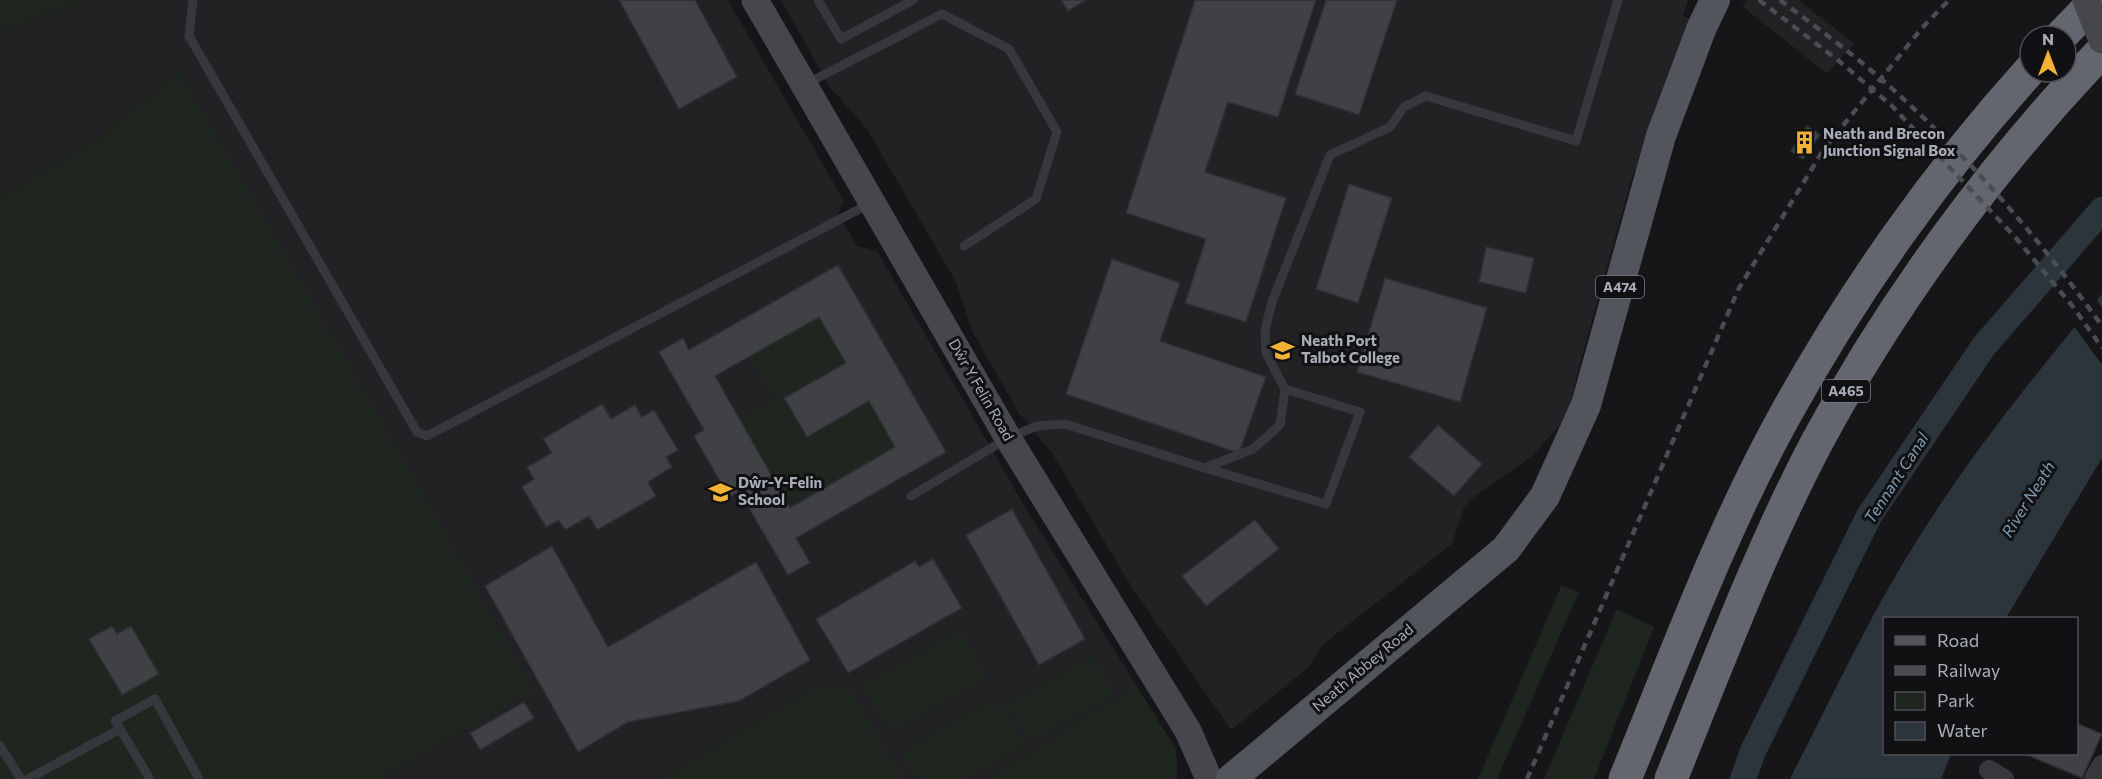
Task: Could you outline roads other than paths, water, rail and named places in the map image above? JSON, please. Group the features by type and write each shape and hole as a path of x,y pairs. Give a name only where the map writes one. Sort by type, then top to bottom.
{"highway":[{"path":"2073,24 2096,0"},
{"name":"A465","path":"1671,779 1752,579 1816,443 1858,369 1920,275 1998,171 2060,95 2102,51"},
{"name":"A465","path":"1625,779 1716,555 1784,417 1881,260 1987,118 2018,83"}],"main road":[{"name":"Neath Abbey Road","path":"1231,779 1506,549 1545,496 1586,405 1661,136 1702,27 1715,0"}],"street":[{"name":"Dŵr Y Felin Road","path":"755,0 1008,438 1188,732 1209,779"},
{"path":"2086,0 2102,40"},
{"path":"2094,779 2102,765"}],"lane":[{"path":"193,0 189,36 417,432 427,436 872,202"},
{"path":"818,0 841,39 914,0"},
{"path":"1205,468 1253,449 1280,425 1285,389 1266,353 1265,330 1272,302 1330,155 1390,127 1404,107 1426,96 1576,141 1618,0"},
{"path":"803,85 942,14 1009,49 1057,132 1036,199 964,246"},
{"path":"911,496 1008,438 1037,426 1065,424 1326,504 1360,412 1285,389"},
{"path":"150,779 115,722 155,699 200,779"},
{"path":"28,779 120,729"},
{"path":"0,746 21,779"}],"water":[{"name":"River Neath","path":"2102,294 2102,458 2007,617 1883,617 1883,755 1951,755 1941,779 1790,779 1869,624 1921,534 1985,441"}],"waterway":[{"name":"Tennant Canal","path":"1743,779 1753,751 1869,516 1984,346 2102,210"}],"railway":[{"path":"1759,0 1839,61 1892,106 2016,238 2074,308 2102,348"},
{"path":"1780,0 1870,69 1954,148 2006,204 2056,264 2102,326"},
{"path":"1527,779 1739,288 1824,149 1922,28 1949,0"}],"place":[{"name":"Neath and Brecon Junction Signal Box","path":"1805,143"},
{"name":"Neath Port Talbot College","path":"1283,350"},
{"name":"Dŵr-Y-Felin School","path":"720,492"}]}
